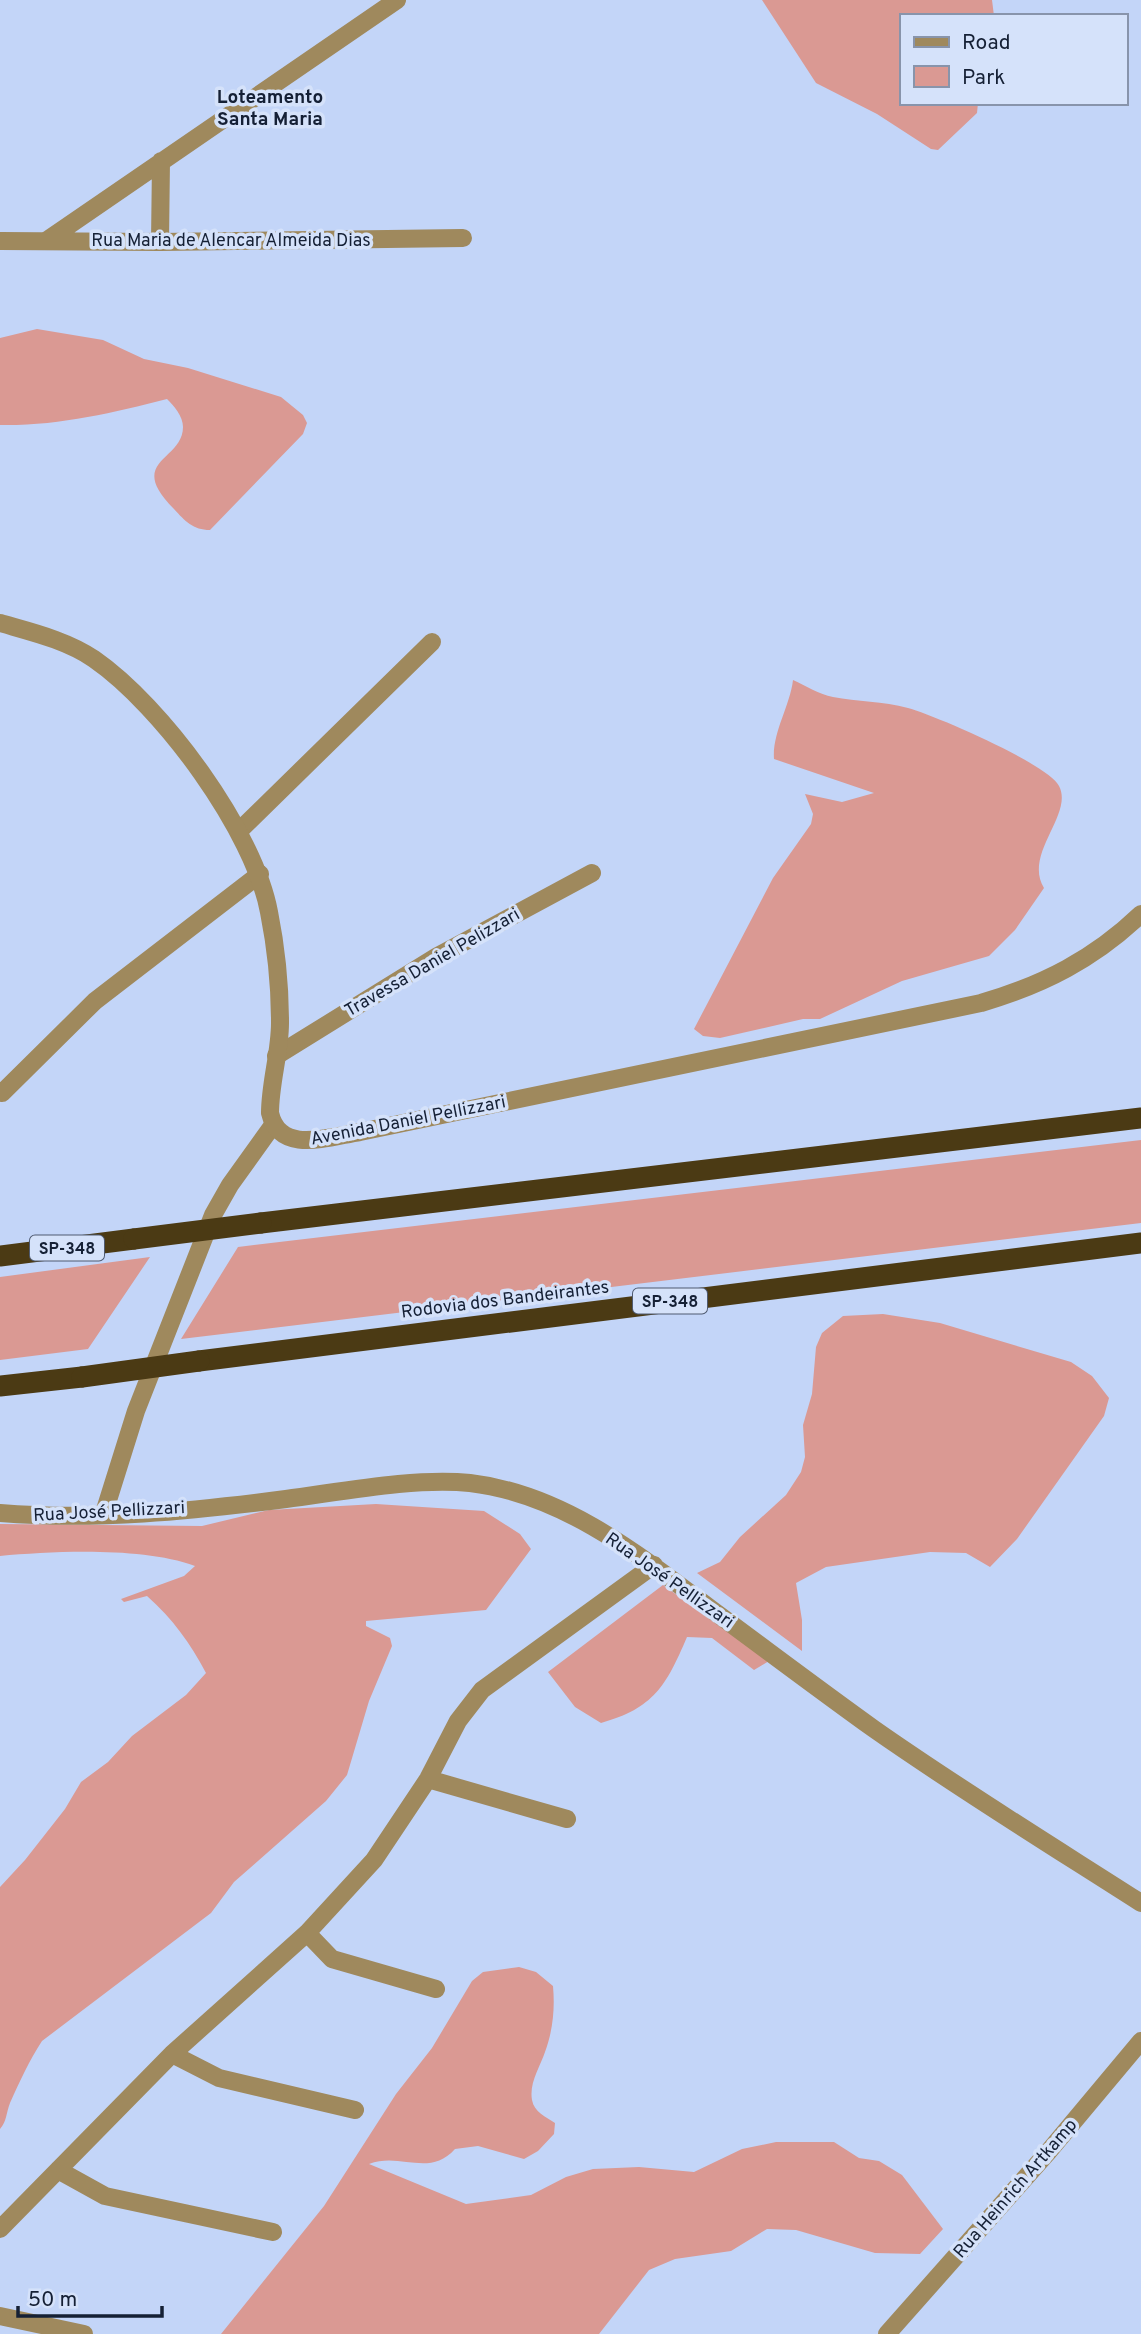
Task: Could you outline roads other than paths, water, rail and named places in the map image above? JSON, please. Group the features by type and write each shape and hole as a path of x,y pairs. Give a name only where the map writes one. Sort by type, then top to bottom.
{"highway":[{"name":"SP-348","path":"0,1256 1141,1118"},
{"name":"Rodovia dos Bandeirantes","path":"0,1386 1141,1242"}],"street":[{"path":"46,241 397,0"},
{"path":"160,242 162,161"},
{"name":"Rua Maria de Alencar Almeida Dias","path":"0,241 463,238"},
{"path":"0,623 46,636 92,658 133,691 166,728 240,830 260,874 270,913 280,1025 270,1095 273,1125 230,1185 213,1215 136,1411 104,1513"},
{"path":"240,830 432,642"},
{"name":"Travessa Daniel Pelizzari","path":"276,1056 436,957 592,873"},
{"path":"2,1093 95,1001 260,874"},
{"name":"Avenida Daniel Pellizzari","path":"273,1125 289,1139 306,1141 360,1132 981,1003 1027,990 1072,969 1118,937 1141,914"},
{"name":"Rua José Pellizzari","path":"0,1513 34,1516 104,1513 268,1501 389,1485 468,1483 504,1490 555,1508 610,1536 654,1565 875,1729 1141,1903"},
{"path":"0,2229 172,2054 307,1933 374,1860 428,1779 458,1721 482,1690 654,1565"},
{"path":"428,1779 567,1819"},
{"path":"307,1933 332,1959 436,1989"},
{"name":"Rua Heinrich Artkamp","path":"887,2334 1049,2151 1141,2041"},
{"path":"172,2054 219,2078 355,2110"},
{"path":"58,2170 105,2196 273,2232"},
{"path":"0,2316 84,2334"}],"district":[{"name":"Loteamento Santa Maria","path":"270,107"}]}
